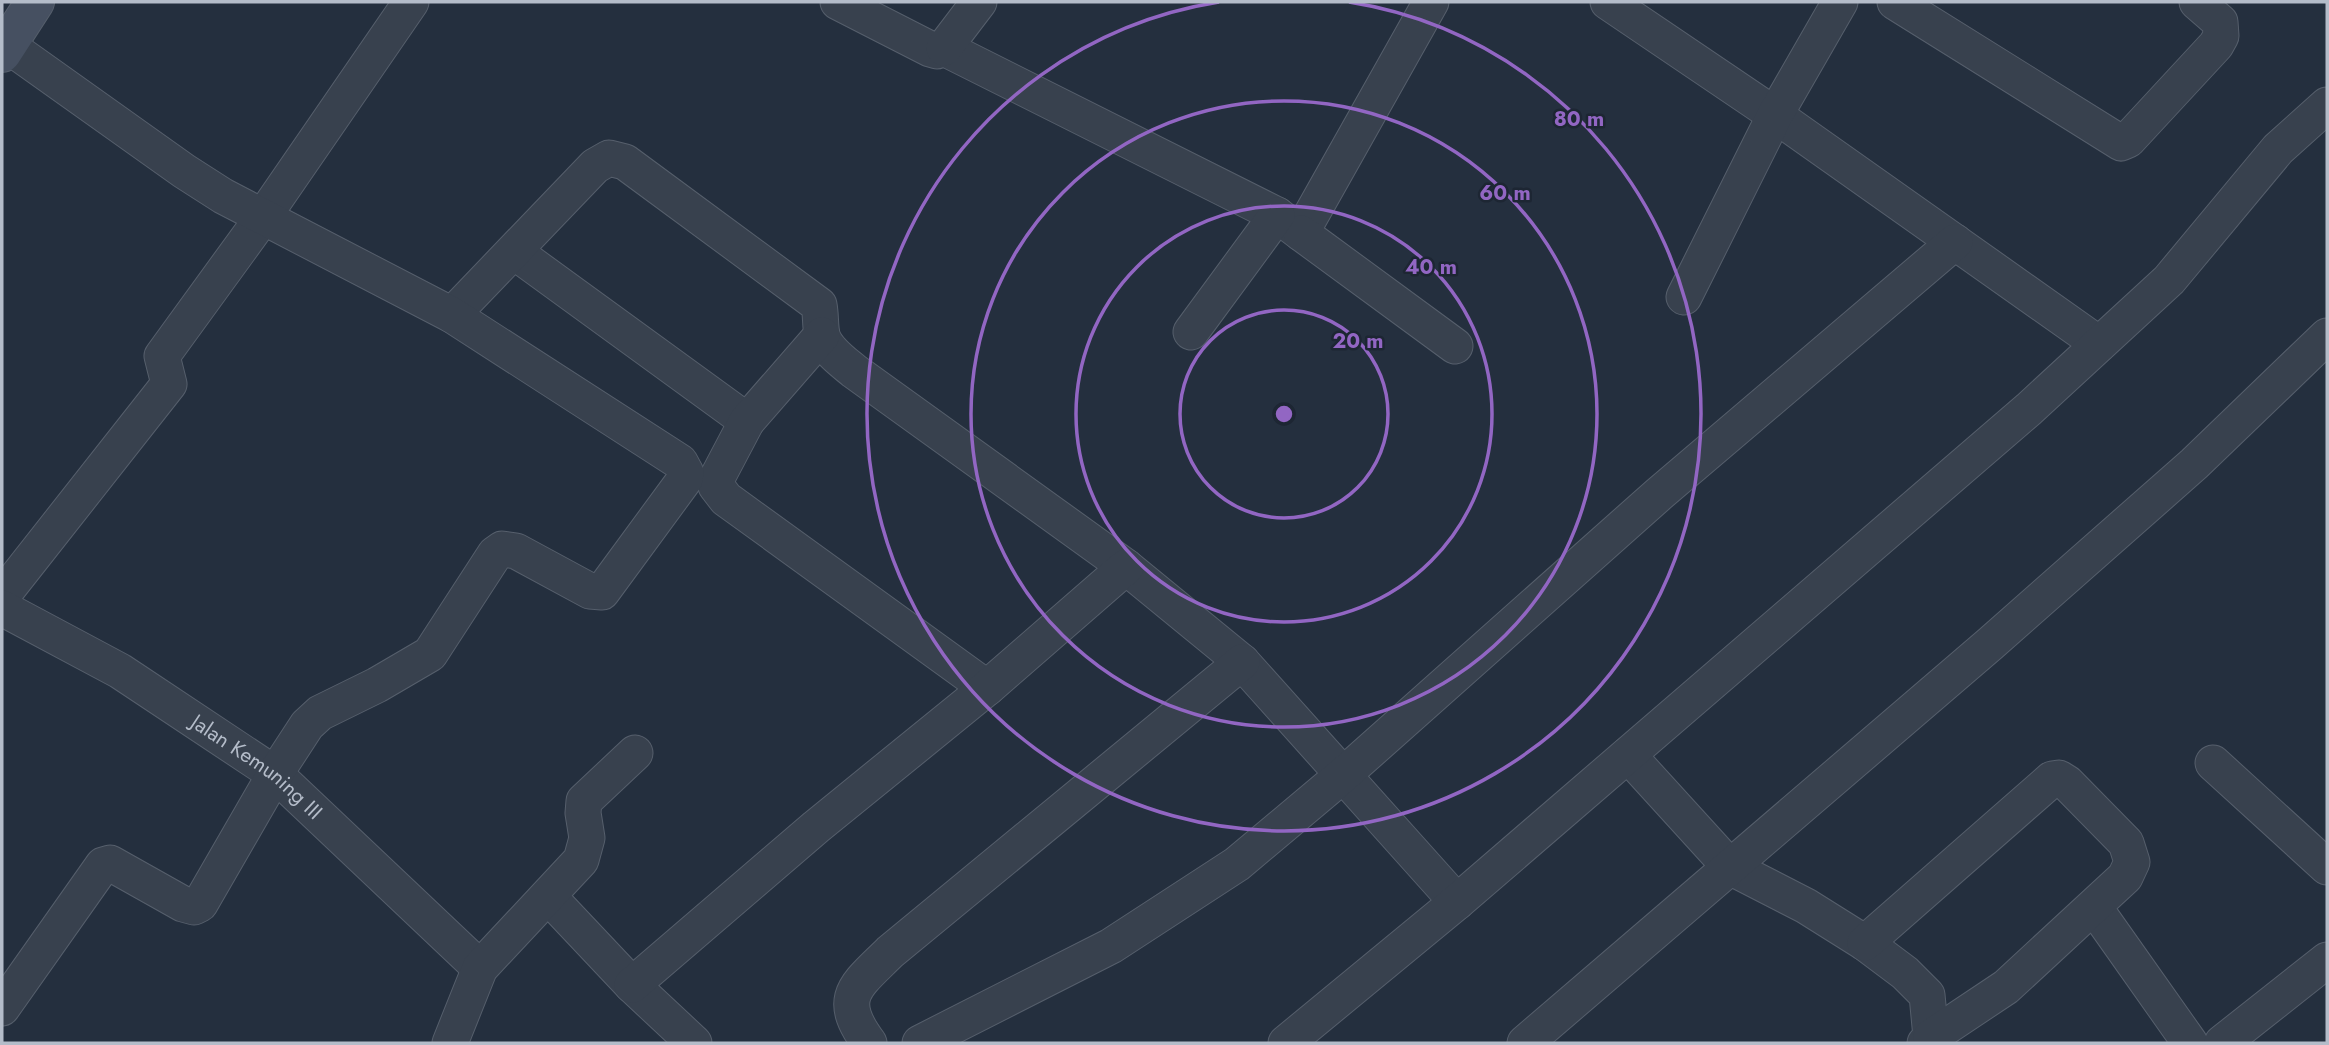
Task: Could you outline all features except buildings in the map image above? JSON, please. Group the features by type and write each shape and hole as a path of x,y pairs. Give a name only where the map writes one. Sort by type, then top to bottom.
{"main road":[{"path":"4,49 35,2"}],"street":[{"path":"2,596 169,384 162,356 411,2"},
{"path":"838,2 937,51 944,48 979,2"},
{"path":"1191,332 1289,224 1431,2"},
{"path":"1608,2 2099,344"},
{"path":"1684,297 1774,116 1840,2"},
{"path":"1895,2 2121,143 2128,140 2216,45 2221,36 2220,22 2197,2"},
{"path":"944,48 1289,224 1455,346"},
{"path":"2,1008 96,873 106,864 110,863 183,904 194,907 200,904 275,774 307,725 320,713 377,685 430,654 495,554 502,549 516,551 590,591 602,592 685,479 686,468 452,315 263,216 184,171 4,49"},
{"path":"1286,1043 1457,902 2018,418 2169,280 2278,149 2327,106"},
{"path":"452,315 596,166 604,159 614,158 625,162 819,305 822,335 832,352 853,371 1126,567 1242,662 1457,902"},
{"path":"920,1043 1111,946 1237,864 1343,775 1659,494 1955,242"},
{"path":"523,258 747,421"},
{"path":"822,335 747,421 717,478 716,486 719,492 834,579 987,688"},
{"path":"1525,1043 2000,635 2194,464 2327,336"},
{"path":"632,985 816,827 987,688 1126,567"},
{"name":"Jalan Kemuning III","path":"2,608 120,671 275,774 480,968"},
{"path":"869,1043 851,1011 858,984 890,952 1242,662"},
{"path":"450,1043 480,968 581,860 586,850 587,838 582,807 584,801 635,753"},
{"path":"1628,755 1730,867 1806,906 1865,943 1905,973 1927,995 1928,1040"},
{"path":"2213,763 2327,867"},
{"path":"1865,943 2052,779 2059,778 2067,783 2126,843 2132,856 2126,877 2006,987 1928,1040"},
{"path":"548,895 632,985 694,1043"},
{"path":"2094,907 2190,1043"},
{"path":"2222,1043 2327,960"}]}
